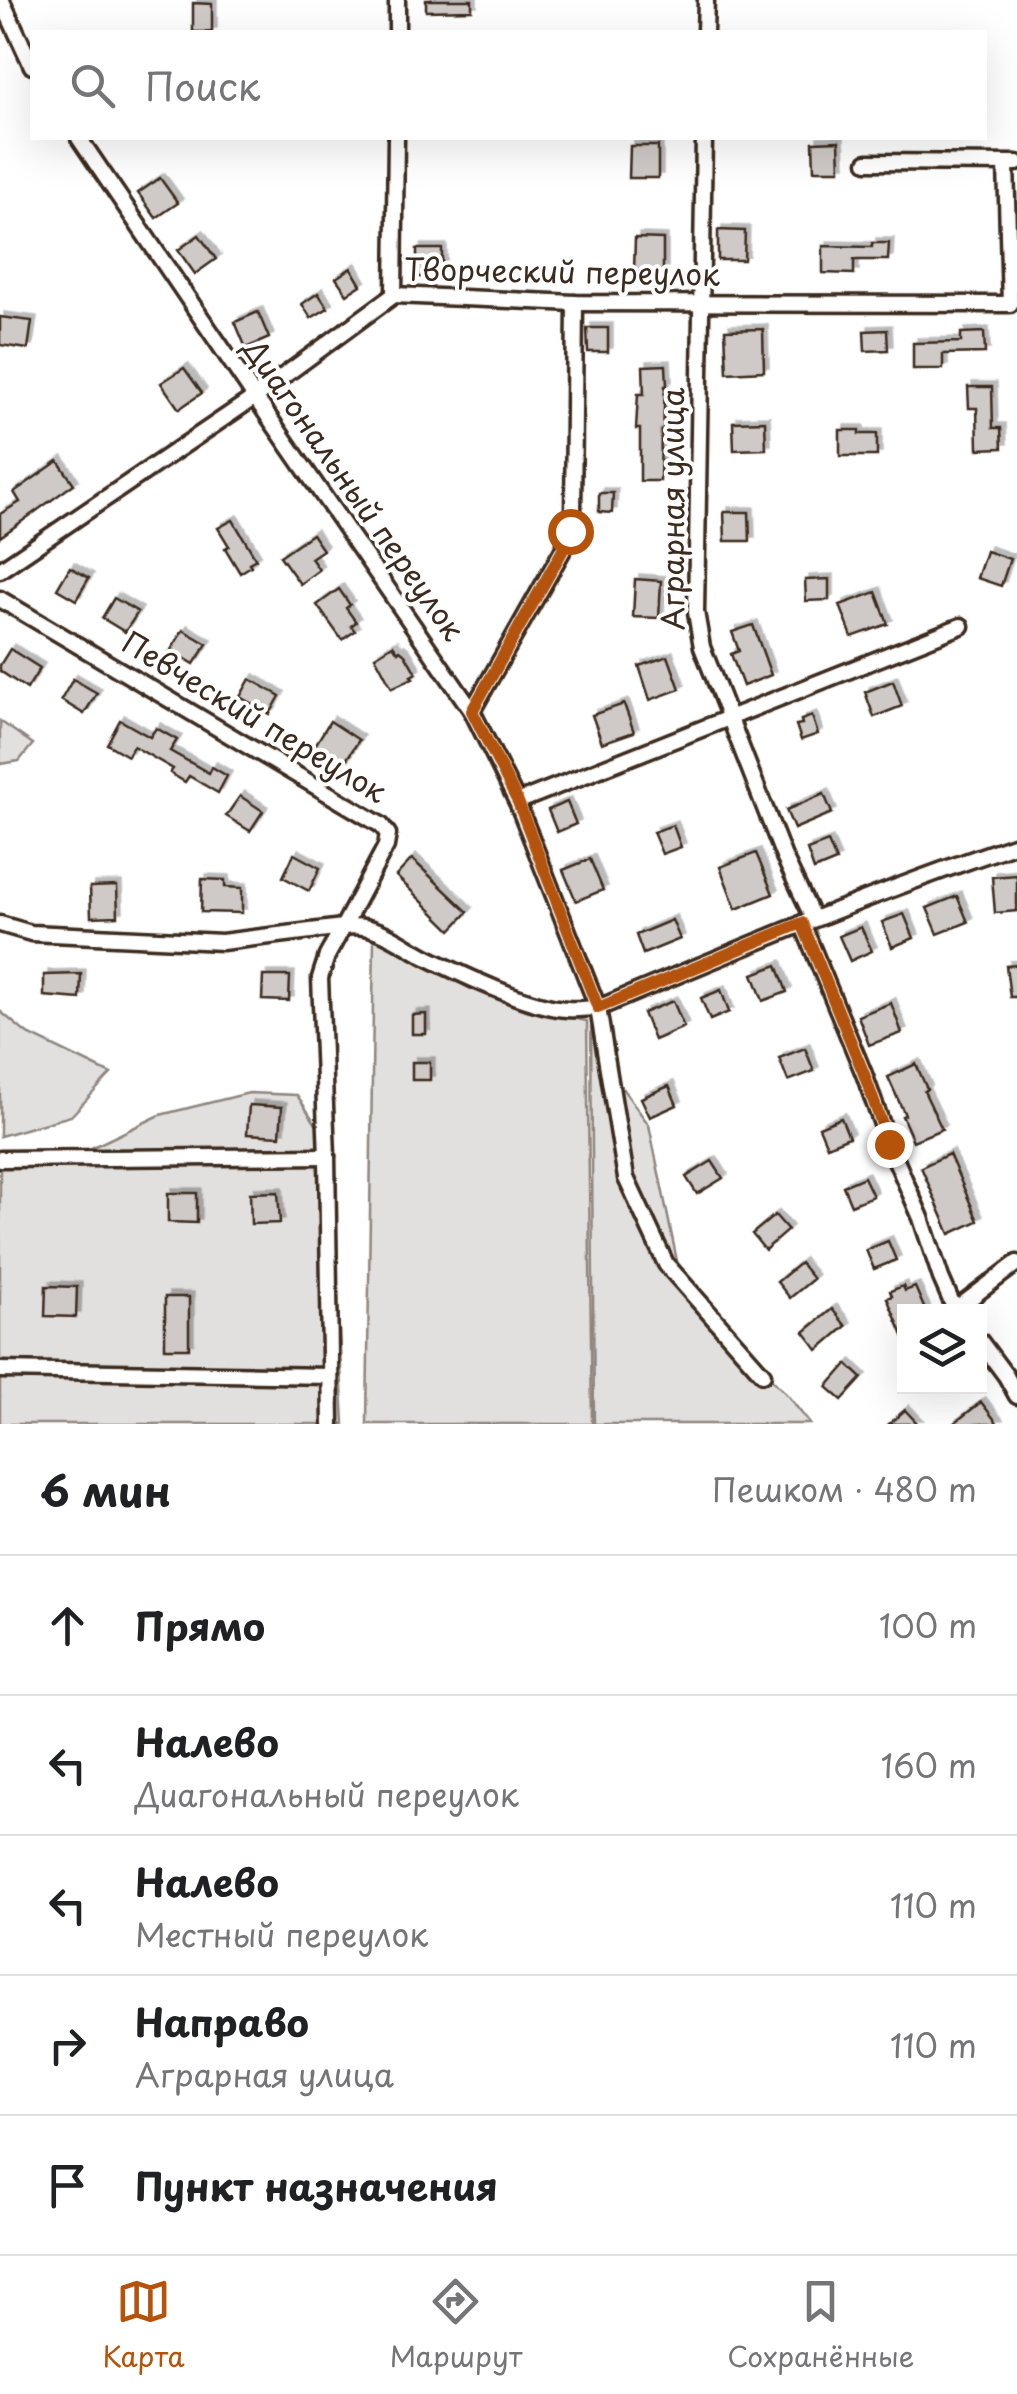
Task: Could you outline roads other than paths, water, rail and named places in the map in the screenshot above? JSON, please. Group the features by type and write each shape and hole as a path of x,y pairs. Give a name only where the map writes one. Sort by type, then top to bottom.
{"street":[{"path":"397,30 398,0"},
{"path":"705,30 706,0"},
{"path":"1,2 30,62"},
{"name":"Диагональный переулок","path":"80,140 472,711 518,802 598,1008 626,1178 666,1264 763,1374"},
{"path":"394,294 396,140"},
{"name":"Аграрная улица","path":"704,140 696,612 702,647 953,1304"},
{"path":"867,162 1011,164"},
{"name":"Творческий переулок","path":"0,570 255,397 394,294 575,304 1010,304 1011,164"},
{"path":"472,711 570,531 575,304"},
{"name":"Певческий переулок","path":"0,600 380,825 388,834 386,846 327,956 320,978 331,1424"},
{"path":"518,802 962,626"},
{"path":"0,924 31,932 222,942 358,925 372,927 454,970 529,1000 564,1010 598,1008 807,921 1017,844"},
{"path":"0,1160 327,1156"},
{"path":"964,1304 1017,1263"},
{"path":"987,1351 1017,1396"},
{"path":"0,1370 330,1376"}]}
